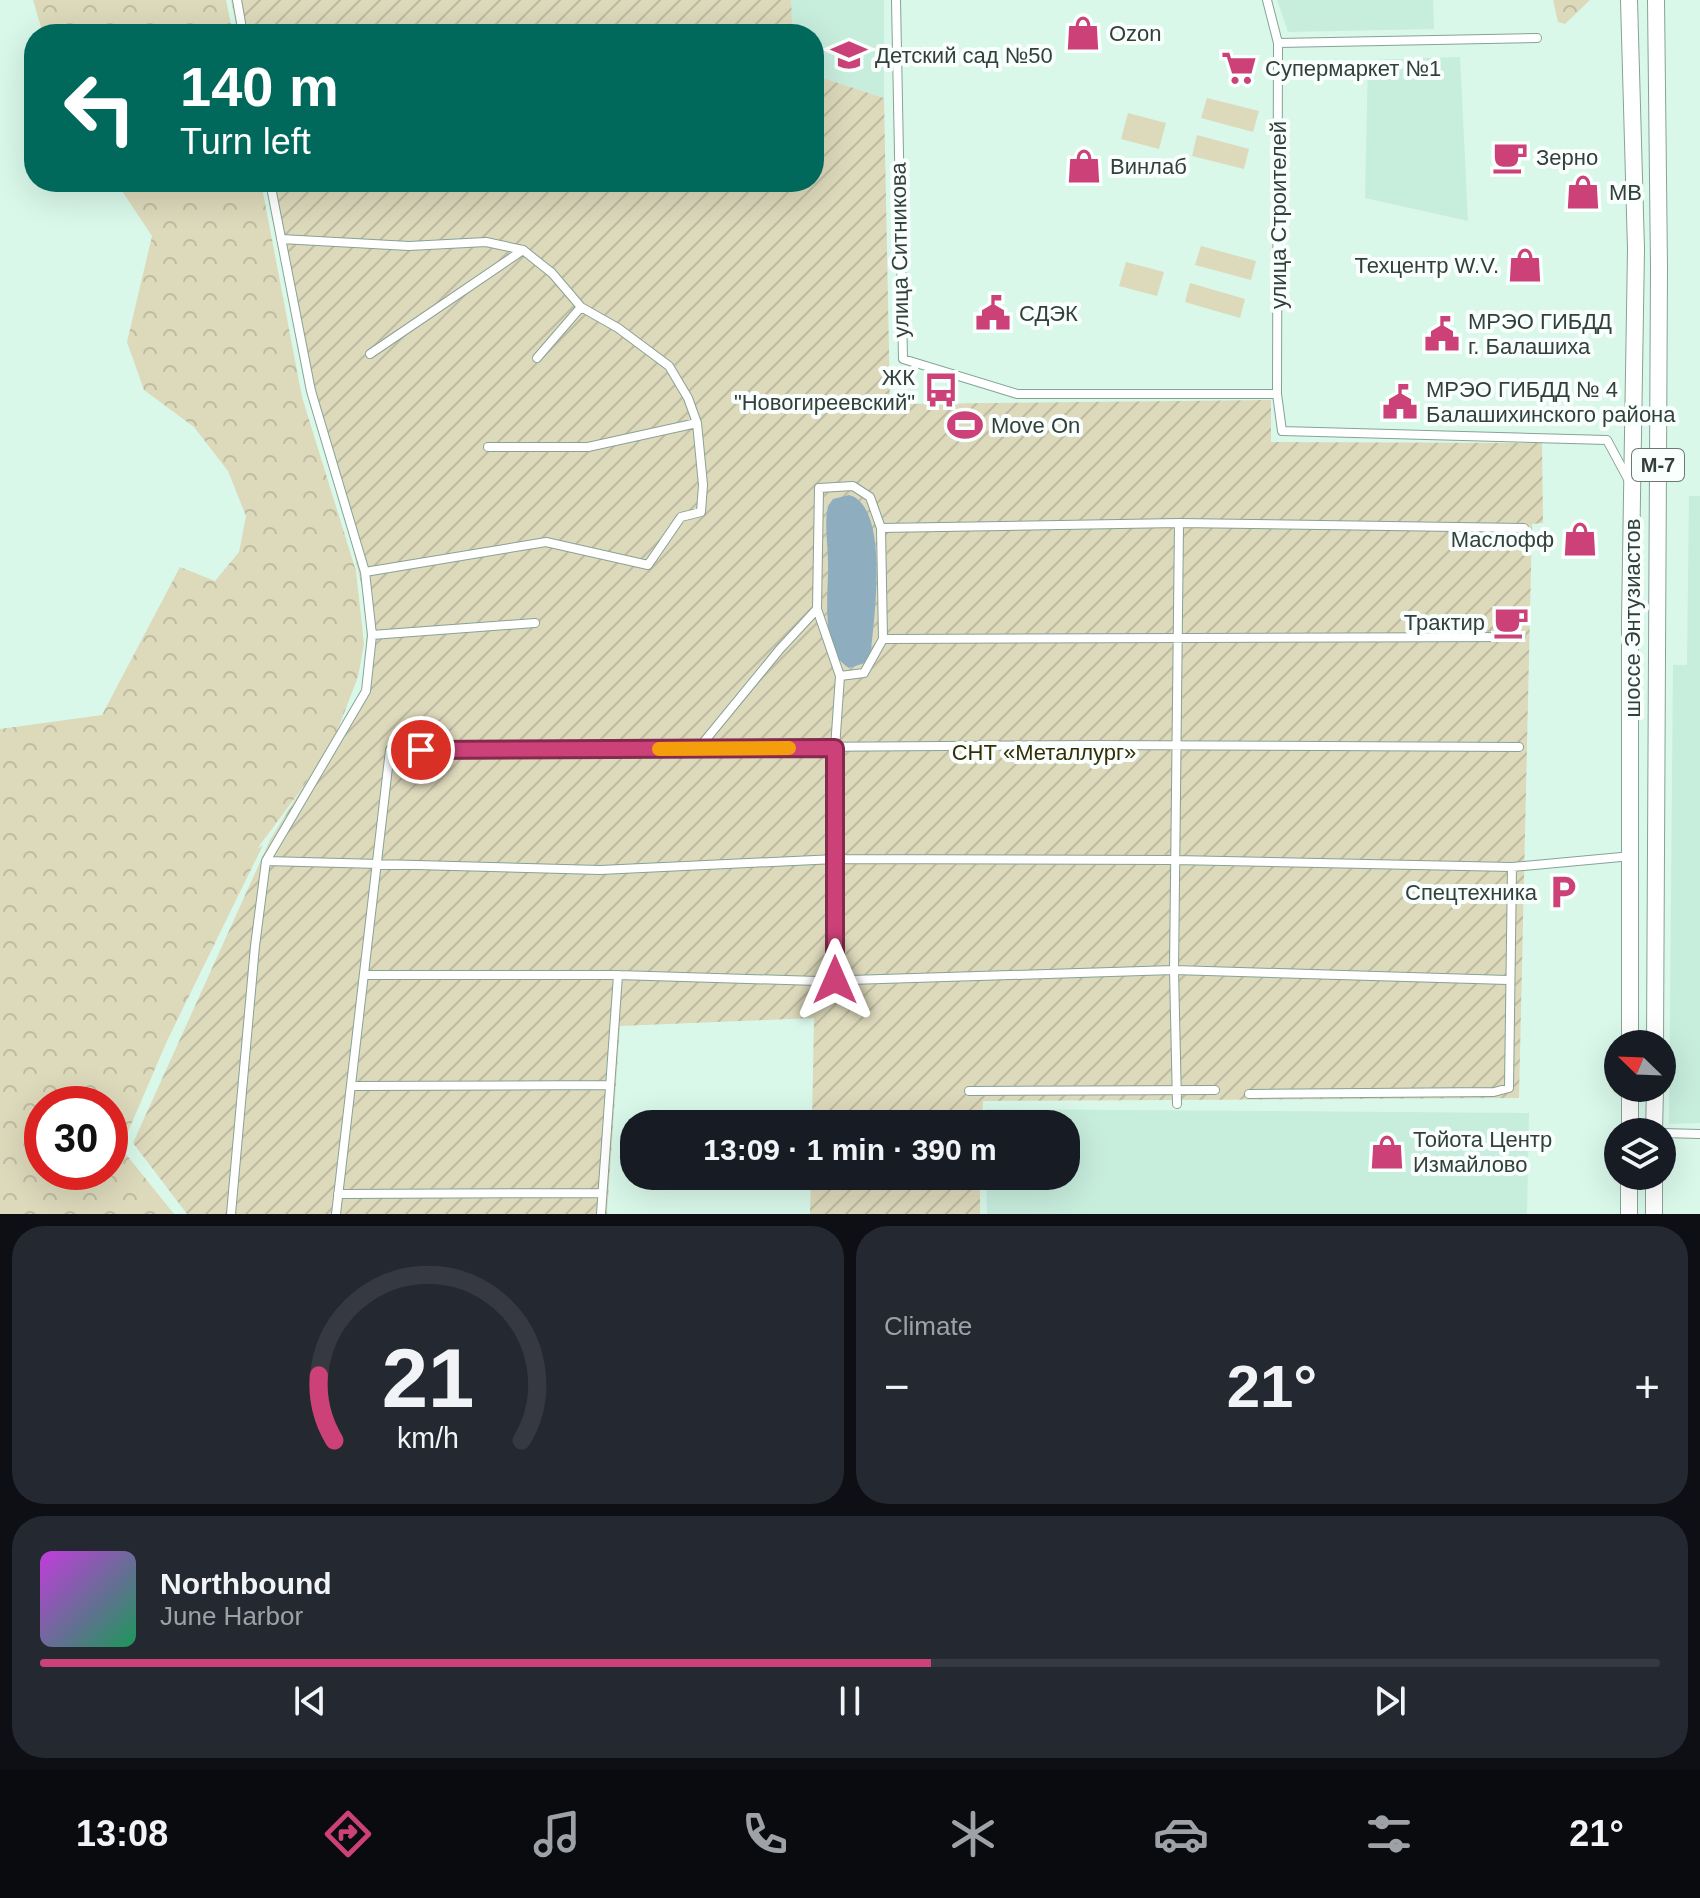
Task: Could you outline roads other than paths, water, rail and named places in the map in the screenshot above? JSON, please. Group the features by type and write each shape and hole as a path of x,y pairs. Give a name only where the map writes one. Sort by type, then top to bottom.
{"highway":[{"name":"шоссе Энтузиастов","path":"1629,0 1636,249 1630,1030"},
{"name":"шоссе Энтузиастов","path":"1655,1030 1659,284 1656,0"},
{"path":"1629,1190 1629,1214"},
{"path":"1654,1190 1654,1214"}],"street":[{"path":"237,0 241,24"},
{"name":"улица Ситникова","path":"896,0 903,359 1017,394 1277,394"},
{"name":"улица Строителей","path":"1267,0 1278,43 1277,394 1282,431 1607,440 1633,486"},
{"path":"1278,43 1537,38"},
{"path":"231,1214 255,946 266,861 366,691 372,635 365,572 311,391 272,192"},
{"path":"281,239 409,246 486,242 523,250 552,273 581,307 618,328 669,366 688,398 697,423 703,485 701,512 681,517 648,565 546,542 365,572"},
{"path":"370,354 523,250"},
{"path":"537,358 581,307"},
{"path":"488,447 588,447 697,423"},
{"path":"835,980 835,748 840,676 817,609 819,488 853,486 870,497 881,528 883,639 864,673 840,676"},
{"path":"881,528 1179,523 1524,528"},
{"path":"1177,1104 1174,970 1179,523"},
{"path":"698,749 817,609"},
{"path":"372,635 535,623"},
{"path":"883,639 1521,637"},
{"path":"336,1214 390,750 1519,747"},
{"path":"266,861 600,870 836,859 1175,860 1512,867 1632,856"},
{"path":"1249,1094 1329,1099 1421,1098 1509,1088 1508,980 1512,867"},
{"path":"365,975 618,975 835,980 1174,970 1508,980"},
{"path":"601,1214 618,975"},
{"path":"352,1086 610,1085"},
{"path":"969,1091 1215,1090"},
{"path":"1676,1133 1700,1134"},
{"path":"338,1194 602,1193"}],"water":[{"path":"849,495 862,504 870,519 875,540 876,590 868,662 849,668 840,660 829,635 826,527 828,506 833,499"}],"place":[{"name":"Ozon","path":"1083,33"},
{"name":"Детский сад №50","path":"849,55"},
{"name":"Супермаркет №1","path":"1239,68"},
{"name":"Зерно","path":"1510,157"},
{"name":"Винлаб","path":"1084,166"},
{"name":"MB","path":"1583,192"},
{"name":"Техцентр W.V.","path":"1525,265"},
{"name":"СДЭК","path":"993,313"},
{"name":"МРЭО ГИБДД г. Балашиха","path":"1442,334"},
{"name":"ЖК \"Новогиреевский\"","path":"941,390"},
{"name":"МРЭО ГИБДД № 4 Балашихинского района","path":"1400,402"},
{"name":"Move On","path":"965,425"},
{"name":"Маслофф","path":"1580,539"},
{"name":"Трактир","path":"1511,622"},
{"name":"Спецтехника","path":"1563,892"},
{"name":"Тойота Центр Измайлово","path":"1387,1152"}],"park label":[{"name":"СНТ «Металлург»","path":"1044,752"}]}
